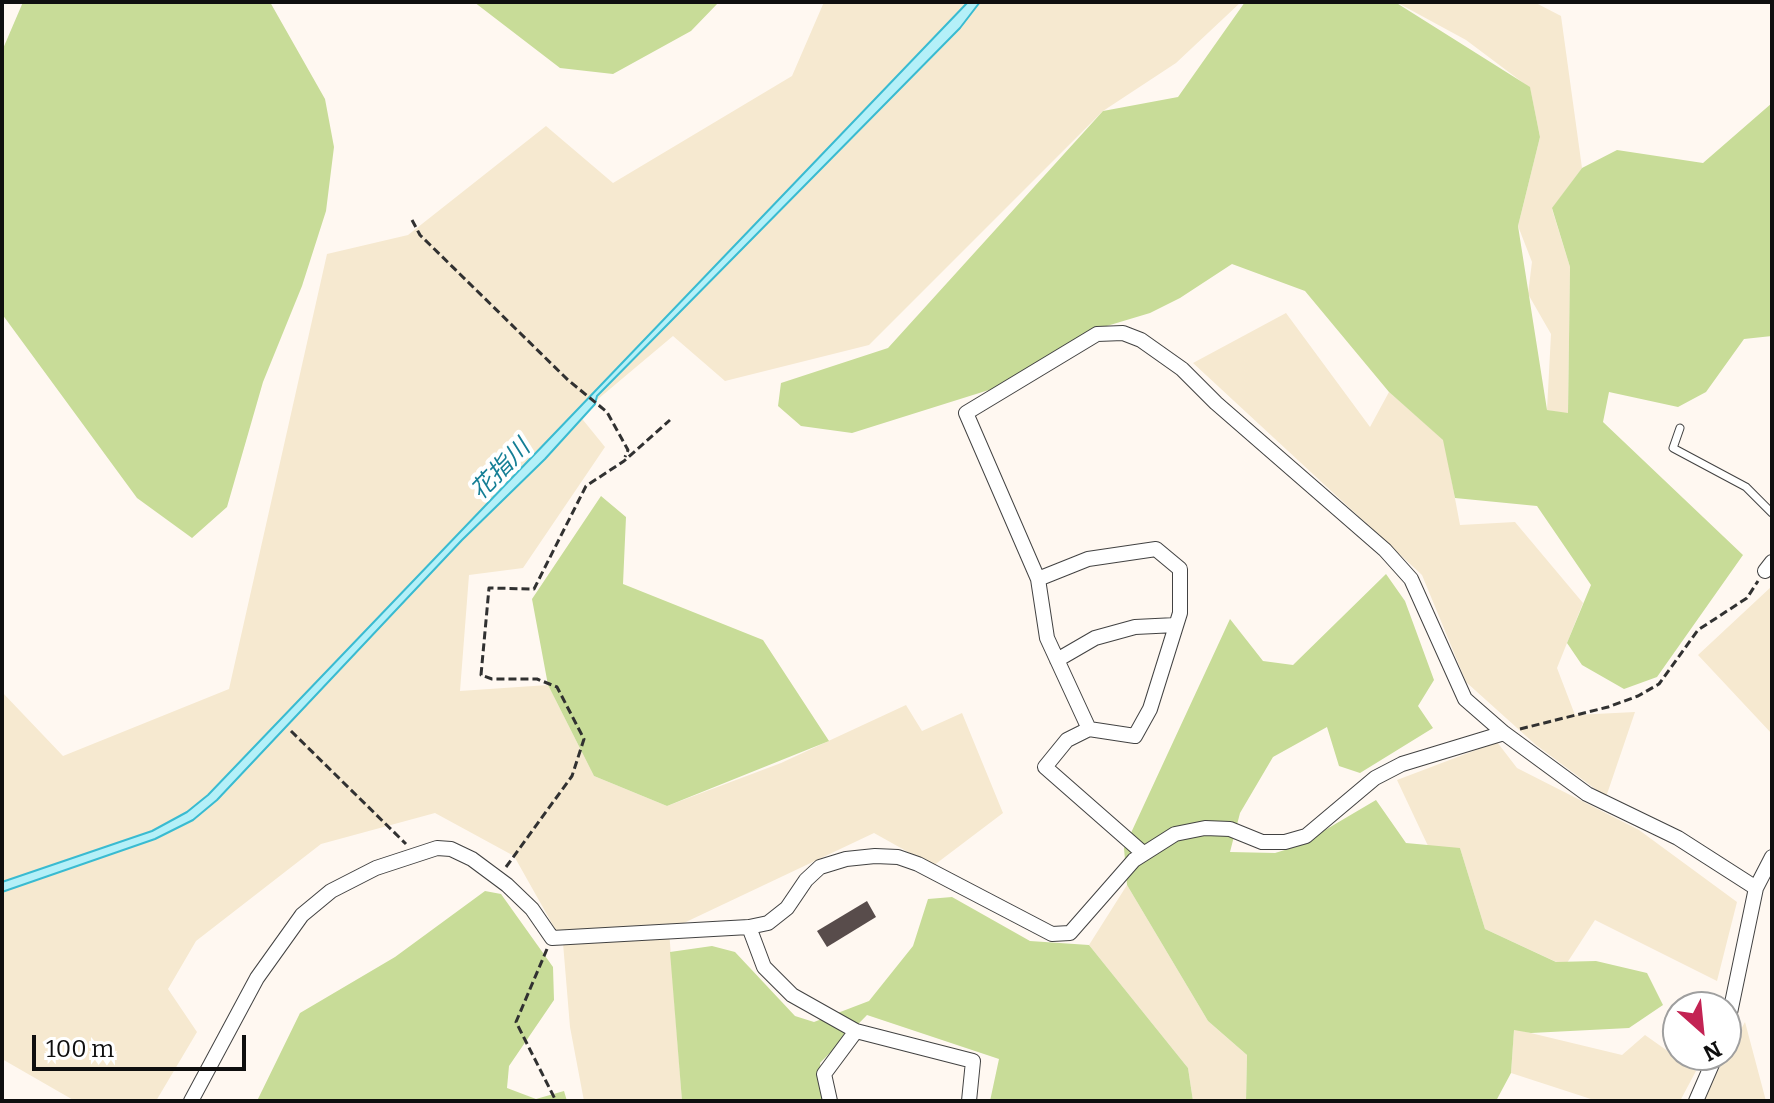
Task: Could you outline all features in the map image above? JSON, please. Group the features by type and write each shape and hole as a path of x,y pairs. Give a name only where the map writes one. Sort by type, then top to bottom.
{"street":[{"path":"1089,729 1047,638 1038,579 966,413 1097,334 1123,333 1141,340 1182,369 1216,403 1385,550 1411,579 1465,699 1504,733 1587,794 1678,838 1756,888"},
{"path":"1038,579 1088,559 1156,549 1180,569 1183,591 1176,625 1150,709 1135,736 1089,729 1067,740 1045,767 1143,853"},
{"path":"1057,660 1095,638 1121,630 1176,625"},
{"path":"191,1101 257,978 302,915 331,891 376,868 417,855 451,849 496,877 532,909 552,938 749,927 768,923 787,908 806,880 820,867 846,859 875,856 898,857 918,864 1052,934 1070,933 1143,853 1175,834 1205,828 1230,829 1262,842 1285,842 1306,836 1375,778 1402,764 1504,733"},
{"path":"1735,991 1756,888 1772,857"},
{"path":"749,927 764,967 792,995 856,1031 973,1061 969,1101"},
{"path":"830,1101 824,1074 856,1031"},
{"path":"1696,1101 1709,1071"}],"lane":[{"path":"1680,428 1673,448 1746,487 1772,513"}],"path":[{"path":"412,220 420,235 568,380 607,412 628,450 624,461"},
{"path":"496,877 572,776 584,739 557,687 537,679 492,679 481,675 489,588 534,589 586,486 624,461 670,420"},
{"path":"1504,733 1608,707 1659,684 1698,630 1747,598 1768,566"},
{"path":"291,731 417,855"},
{"path":"552,938 516,1022 556,1101"}],"shaded area":[{"path":"824,2 1241,2 1176,63 1103,111 869,345 725,381 673,336 579,415 605,447 523,568 469,575 460,691 548,685 594,776 667,806 781,763 906,705 922,731 962,713 1003,813 933,866 874,833 669,930 682,1101 584,1101 570,1027 563,943 514,856 435,813 321,844 196,941 168,989 197,1032 156,1101 75,1101 2,1059 2,692 63,756 229,689 327,254 408,235 546,126 613,183 792,76"},
{"path":"1396,2 1534,2 1561,16 1582,168 1552,209 1570,267 1568,414 1547,410 1551,334 1528,294 1532,262 1518,226 1540,137 1530,88 1466,40"},
{"path":"1286,313 1370,427 1389,392 1444,440 1460,525 1515,522 1583,603 1557,668 1575,715 1635,712 1606,797 1536,745 1466,682 1422,575 1193,363"},
{"path":"1772,586 1772,734 1698,655"},
{"path":"1497,742 1517,768 1639,830 1737,902 1717,981 1595,920 1565,966 1485,929 1460,848 1429,848 1397,780"},
{"path":"1127,885 1208,1021 1247,1055 1246,1101 1193,1101 1188,1068 1089,945"},
{"path":"1745,1022 1766,1101 1701,1101 1718,1071 1742,1071 1742,1027"},
{"path":"1514,1029 1622,1055 1645,1035 1662,1047 1662,1071 1696,1071 1680,1101 1597,1101 1511,1073"}],"green space":[{"path":"23,2 270,2 325,99 334,147 326,211 302,286 263,382 227,507 192,538 137,498 2,314 2,51"},
{"path":"474,2 719,2 691,31 613,74 560,68"},
{"path":"1245,2 1395,2 1530,87 1540,137 1518,226 1547,410 1568,413 1570,267 1552,208 1582,168 1617,150 1703,163 1772,103 1772,336 1744,339 1706,392 1678,407 1609,392 1603,422 1743,555 1657,677 1624,689 1582,665 1567,643 1591,585 1537,506 1455,498 1443,440 1389,392 1305,291 1232,264 1180,298 1150,313 1090,331 992,389 852,433 801,426 778,406 781,383 888,348 1103,111 1178,97"},
{"path":"601,496 626,517 623,584 763,640 829,741 667,806 594,776 548,685 532,599"},
{"path":"1386,574 1405,601 1434,680 1418,706 1433,728 1360,773 1339,766 1327,727 1273,757 1240,813 1230,852 1275,853 1298,846 1376,800 1406,843 1460,848 1485,929 1556,962 1596,961 1647,973 1662,1006 1629,1028 1531,1033 1514,1030 1511,1073 1496,1101 1246,1101 1247,1055 1208,1021 1127,885 1124,848 1230,619 1263,661 1293,665"},
{"path":"485,891 501,894 553,967 554,1000 509,1066 507,1088 536,1099 564,1091 567,1101 257,1101 300,1013 395,957"},
{"path":"952,897 1030,941 1089,945 1188,1068 1193,1101 990,1101 999,1059 867,1015 820,1063 825,1101 682,1101 670,952 712,946 735,952 795,1016 814,1022 869,1001 913,946 928,899"}],"water":[{"name":"花指川","path":"968,2 980,2 960,28 597,396 595,404 545,459 462,540 217,800 193,820 155,839 2,892 2,882 152,831 187,812 208,795"}],"building":[{"path":"867,901 876,917 827,947 817,931"}]}
